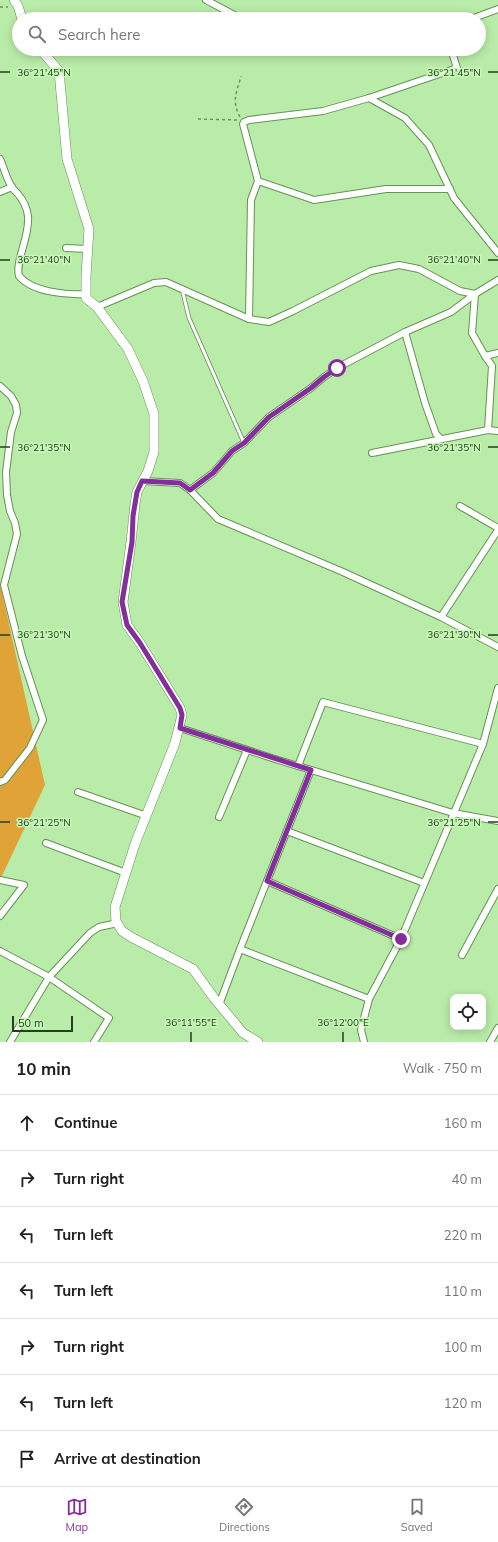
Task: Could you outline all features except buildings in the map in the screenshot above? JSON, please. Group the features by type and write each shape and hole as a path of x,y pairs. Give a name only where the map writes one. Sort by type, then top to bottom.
{"street":[{"path":"206,0 229,12"},
{"path":"18,2 20,12"},
{"path":"486,13 498,9"},
{"path":"46,56 59,71 66,159 89,229 86,298 97,307 128,350 143,381 154,414 154,452 148,471 137,492 133,516 132,542 122,602 127,625 140,643 180,708 182,715 180,728 170,757 135,844 115,906 115,914 122,931 193,969 242,1033 258,1042"},
{"path":"249,318 251,200 258,181 244,122 286,114 323,110 368,98 457,68 453,56"},
{"path":"368,98 405,118 429,145 454,198 498,253"},
{"path":"0,159 12,188 18,193 22,200 28,216 26,240 18,266 19,276 22,280 39,288 66,294 85,294"},
{"path":"258,181 314,200 386,189 450,189"},
{"path":"0,192 12,188"},
{"path":"66,248 88,249"},
{"path":"97,307 154,283 166,282 249,318 268,322 371,271 399,266 418,269 460,291 475,294"},
{"path":"190,490 213,473 232,451 244,443 269,417 337,368 405,332 451,312 475,294 498,280"},
{"path":"475,294 472,333 492,366 488,430"},
{"path":"405,332 425,403 436,434 441,439"},
{"path":"485,356 498,352"},
{"path":"0,386 11,396 16,405 17,413 11,432 6,472 9,503 17,534 4,585 22,656 42,720 30,748 4,780 0,782"},
{"path":"372,453 488,430 498,431"},
{"path":"142,481 180,483 190,490 218,519 343,572 442,617 498,647"},
{"path":"442,617 498,529 460,506"},
{"path":"364,1042 361,1030 369,999 401,939 483,744 498,688"},
{"path":"298,766 323,702 483,744"},
{"path":"180,728 298,766 453,813 498,821"},
{"path":"219,817 247,750"},
{"path":"220,1005 240,949 311,770"},
{"path":"78,792 147,816"},
{"path":"287,831 424,883"},
{"path":"46,843 126,873"},
{"path":"0,880 24,885 0,916"},
{"path":"267,881 401,939"},
{"path":"462,955 498,889"},
{"path":"10,1042 49,977 90,933 99,927 118,923"},
{"path":"240,949 369,999"},
{"path":"0,951 49,977 109,1018 94,1042"},
{"path":"490,1042 498,1028"}],"lane":[{"path":"182,289 189,318 244,443"}],"path":[{"path":"241,76 236,92 235,102 239,115 244,122"},
{"path":"198,119 238,120 244,122"}],"shaded area":[{"path":"0,584 45,785 0,880"}],"route":[{"path":"337,368 269,417 244,443 232,451 213,473 190,490 180,483 142,481 137,492 133,516 132,542 122,602 127,625 140,643 180,708 182,715 180,728 311,770 267,881 401,939"}]}
